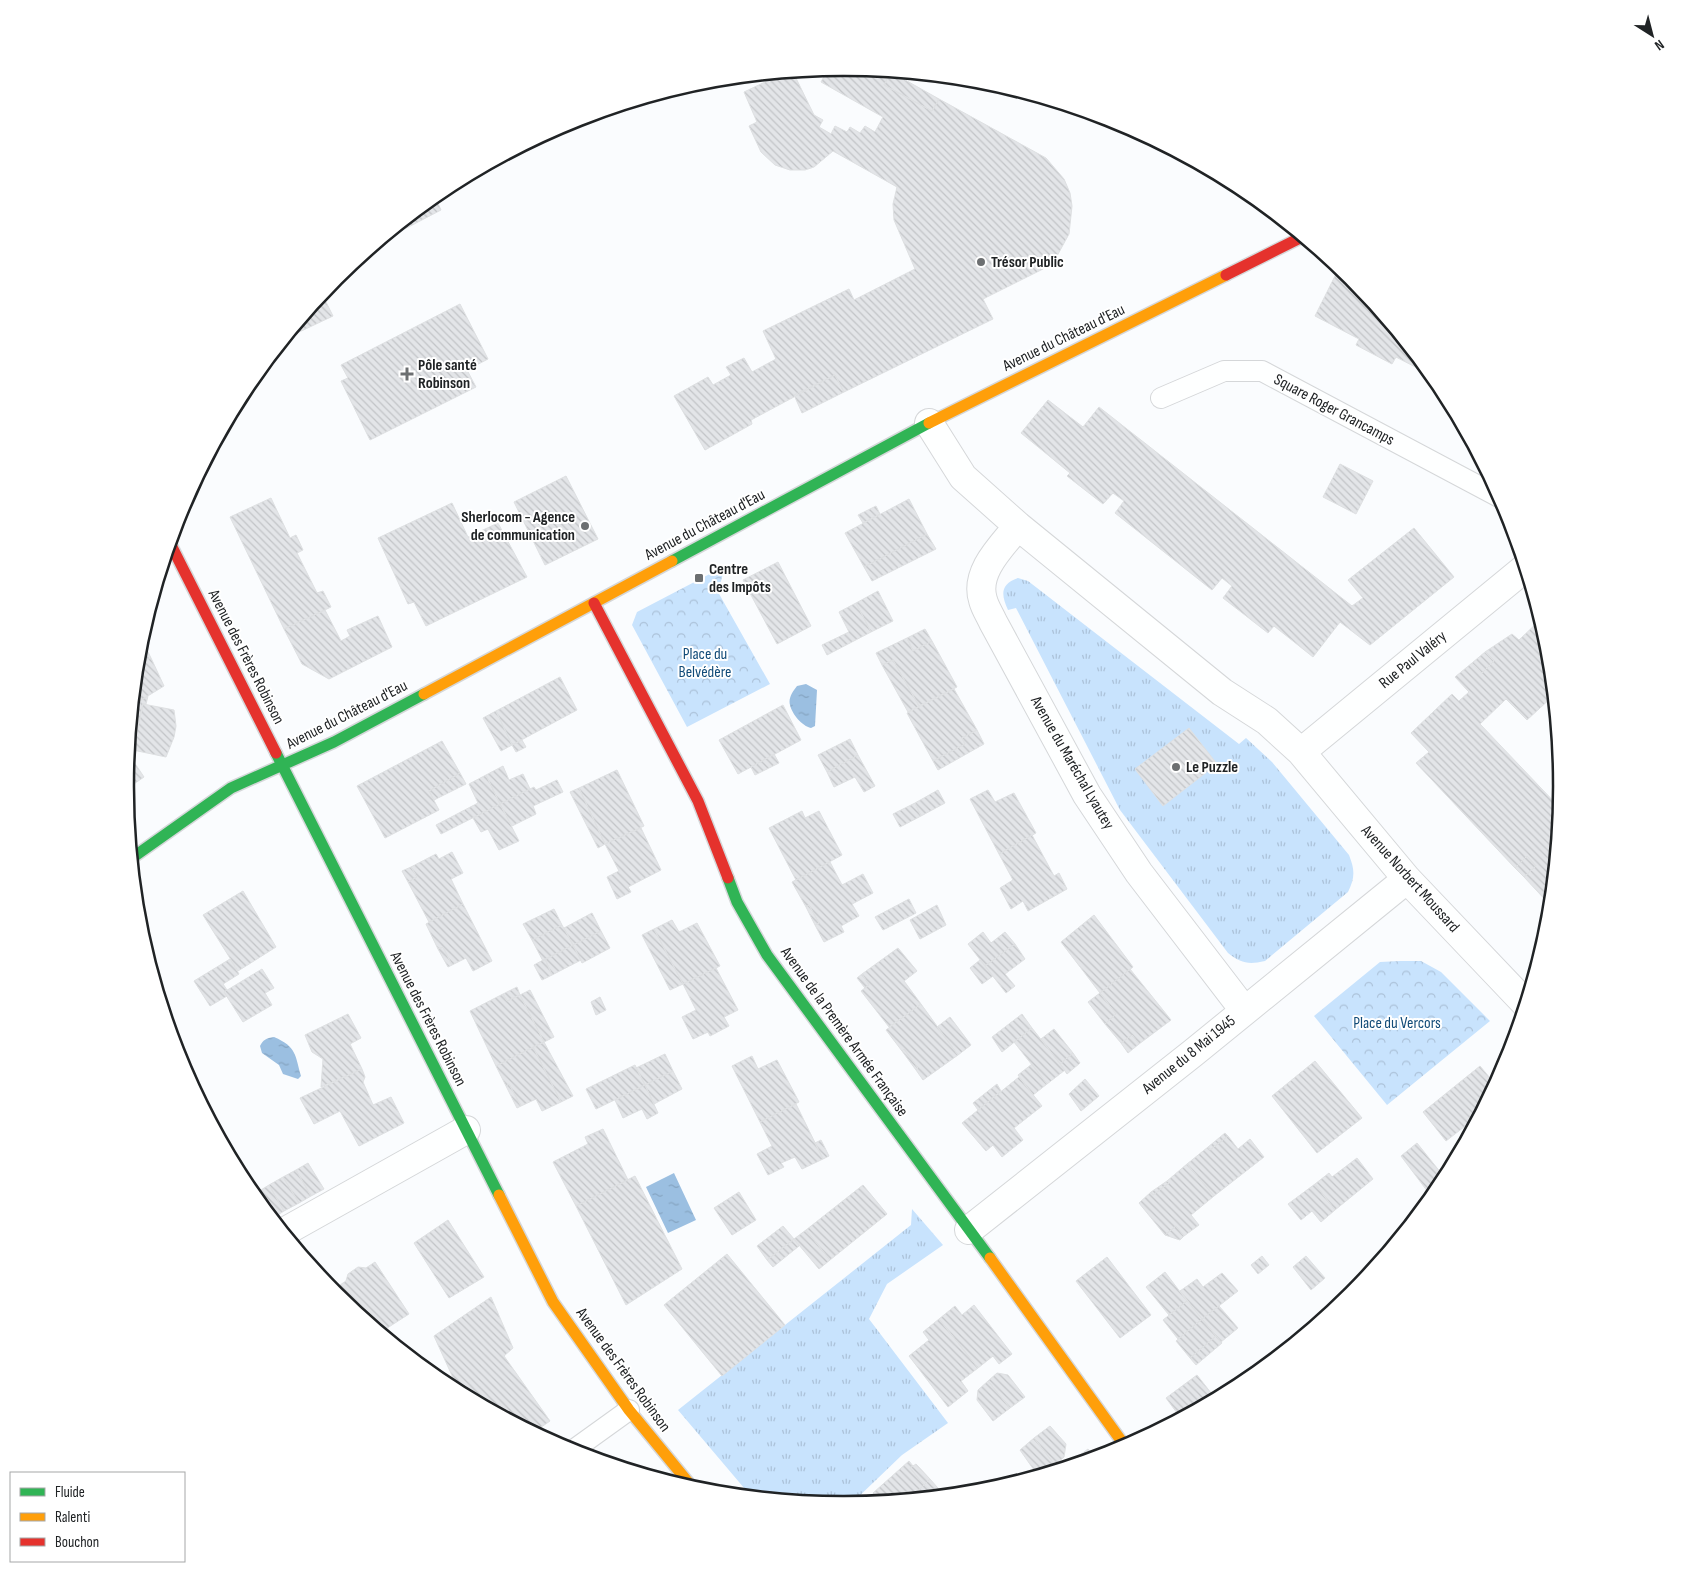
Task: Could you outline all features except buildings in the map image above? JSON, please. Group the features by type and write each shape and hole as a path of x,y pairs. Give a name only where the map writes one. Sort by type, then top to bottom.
{"street":[{"name":"Avenue du Château d'Eau","path":"137,854 231,788 334,742 929,423 1297,240"},
{"path":"929,423 963,477 1018,526 1222,692 1267,721 1300,752"},
{"name":"Avenue du Maréchal Lyautey","path":"1018,526 984,573 983,599 993,622 1087,795 1139,873 1244,1010"},
{"name":"Avenue des Frères Robinson","path":"174,551 553,1302 629,1410 684,1477"},
{"name":"Rue Paul Valéry","path":"1300,752 1520,572"},
{"name":"Avenue de la Premère Armée Française","path":"594,603 698,801 737,902 767,956 970,1230 1120,1440"},
{"name":"Avenue Norbert Moussard","path":"1300,752 1407,879 1521,998"},
{"name":"Avenue du 8 Mai 1945","path":"970,1230 1407,879"},
{"path":"289,1229 466,1130"}],"lane":[{"name":"Square Roger Grancamps","path":"1161,398 1224,371 1262,371 1489,492"},
{"path":"580,1445 629,1410"}],"green space":[{"name":"Place du Belvédère","path":"725,566 718,592 770,684 687,727 632,625 637,612"},
{"path":"1018,578 1028,581 1239,744 1246,738 1272,762 1349,855 1353,874 1348,892 1265,961 1245,962 1228,953 1120,810 1016,608 1008,610 1003,595 1005,587 1012,580"},
{"name":"Place du Vercors","path":"1421,961 1441,972 1490,1021 1387,1105 1314,1016 1380,962"},
{"path":"912,1209 943,1245 887,1284 869,1319 948,1423 902,1455 860,1495 797,1494 745,1489 678,1410 911,1225"}],"water":[{"path":"806,684 817,690 815,726 811,728 804,725 798,719 791,708 790,702 791,695 797,686"},
{"path":"274,1037 287,1044 294,1052 301,1076 298,1079 283,1074 279,1065 262,1053 260,1046 262,1042"},
{"path":"674,1173 696,1220 668,1233 646,1187"}],"traffic: fast":[{"path":"672,561 929,423"},
{"path":"137,854 231,788 334,742 424,694"},
{"path":"276,753 499,1195"},
{"path":"728,878 737,902 767,955 990,1258"}],"traffic: slow":[{"path":"929,423 1226,275"},
{"path":"424,694 672,561"},
{"path":"499,1195 553,1302 629,1410 684,1477"},
{"path":"990,1258 1120,1440"}],"traffic: jam":[{"path":"1226,275 1296,240"},
{"path":"174,551 276,753"},
{"path":"594,603 698,801 728,878"}],"place":[{"name":"Trésor Public","path":"981,262"},
{"name":"Pôle santé Robinson","path":"407,374"},
{"name":"Sherlocom - Agence de communication","path":"585,526"},
{"name":"Centre des Impôts","path":"699,578"},
{"name":"Le Puzzle","path":"1176,767"}]}
